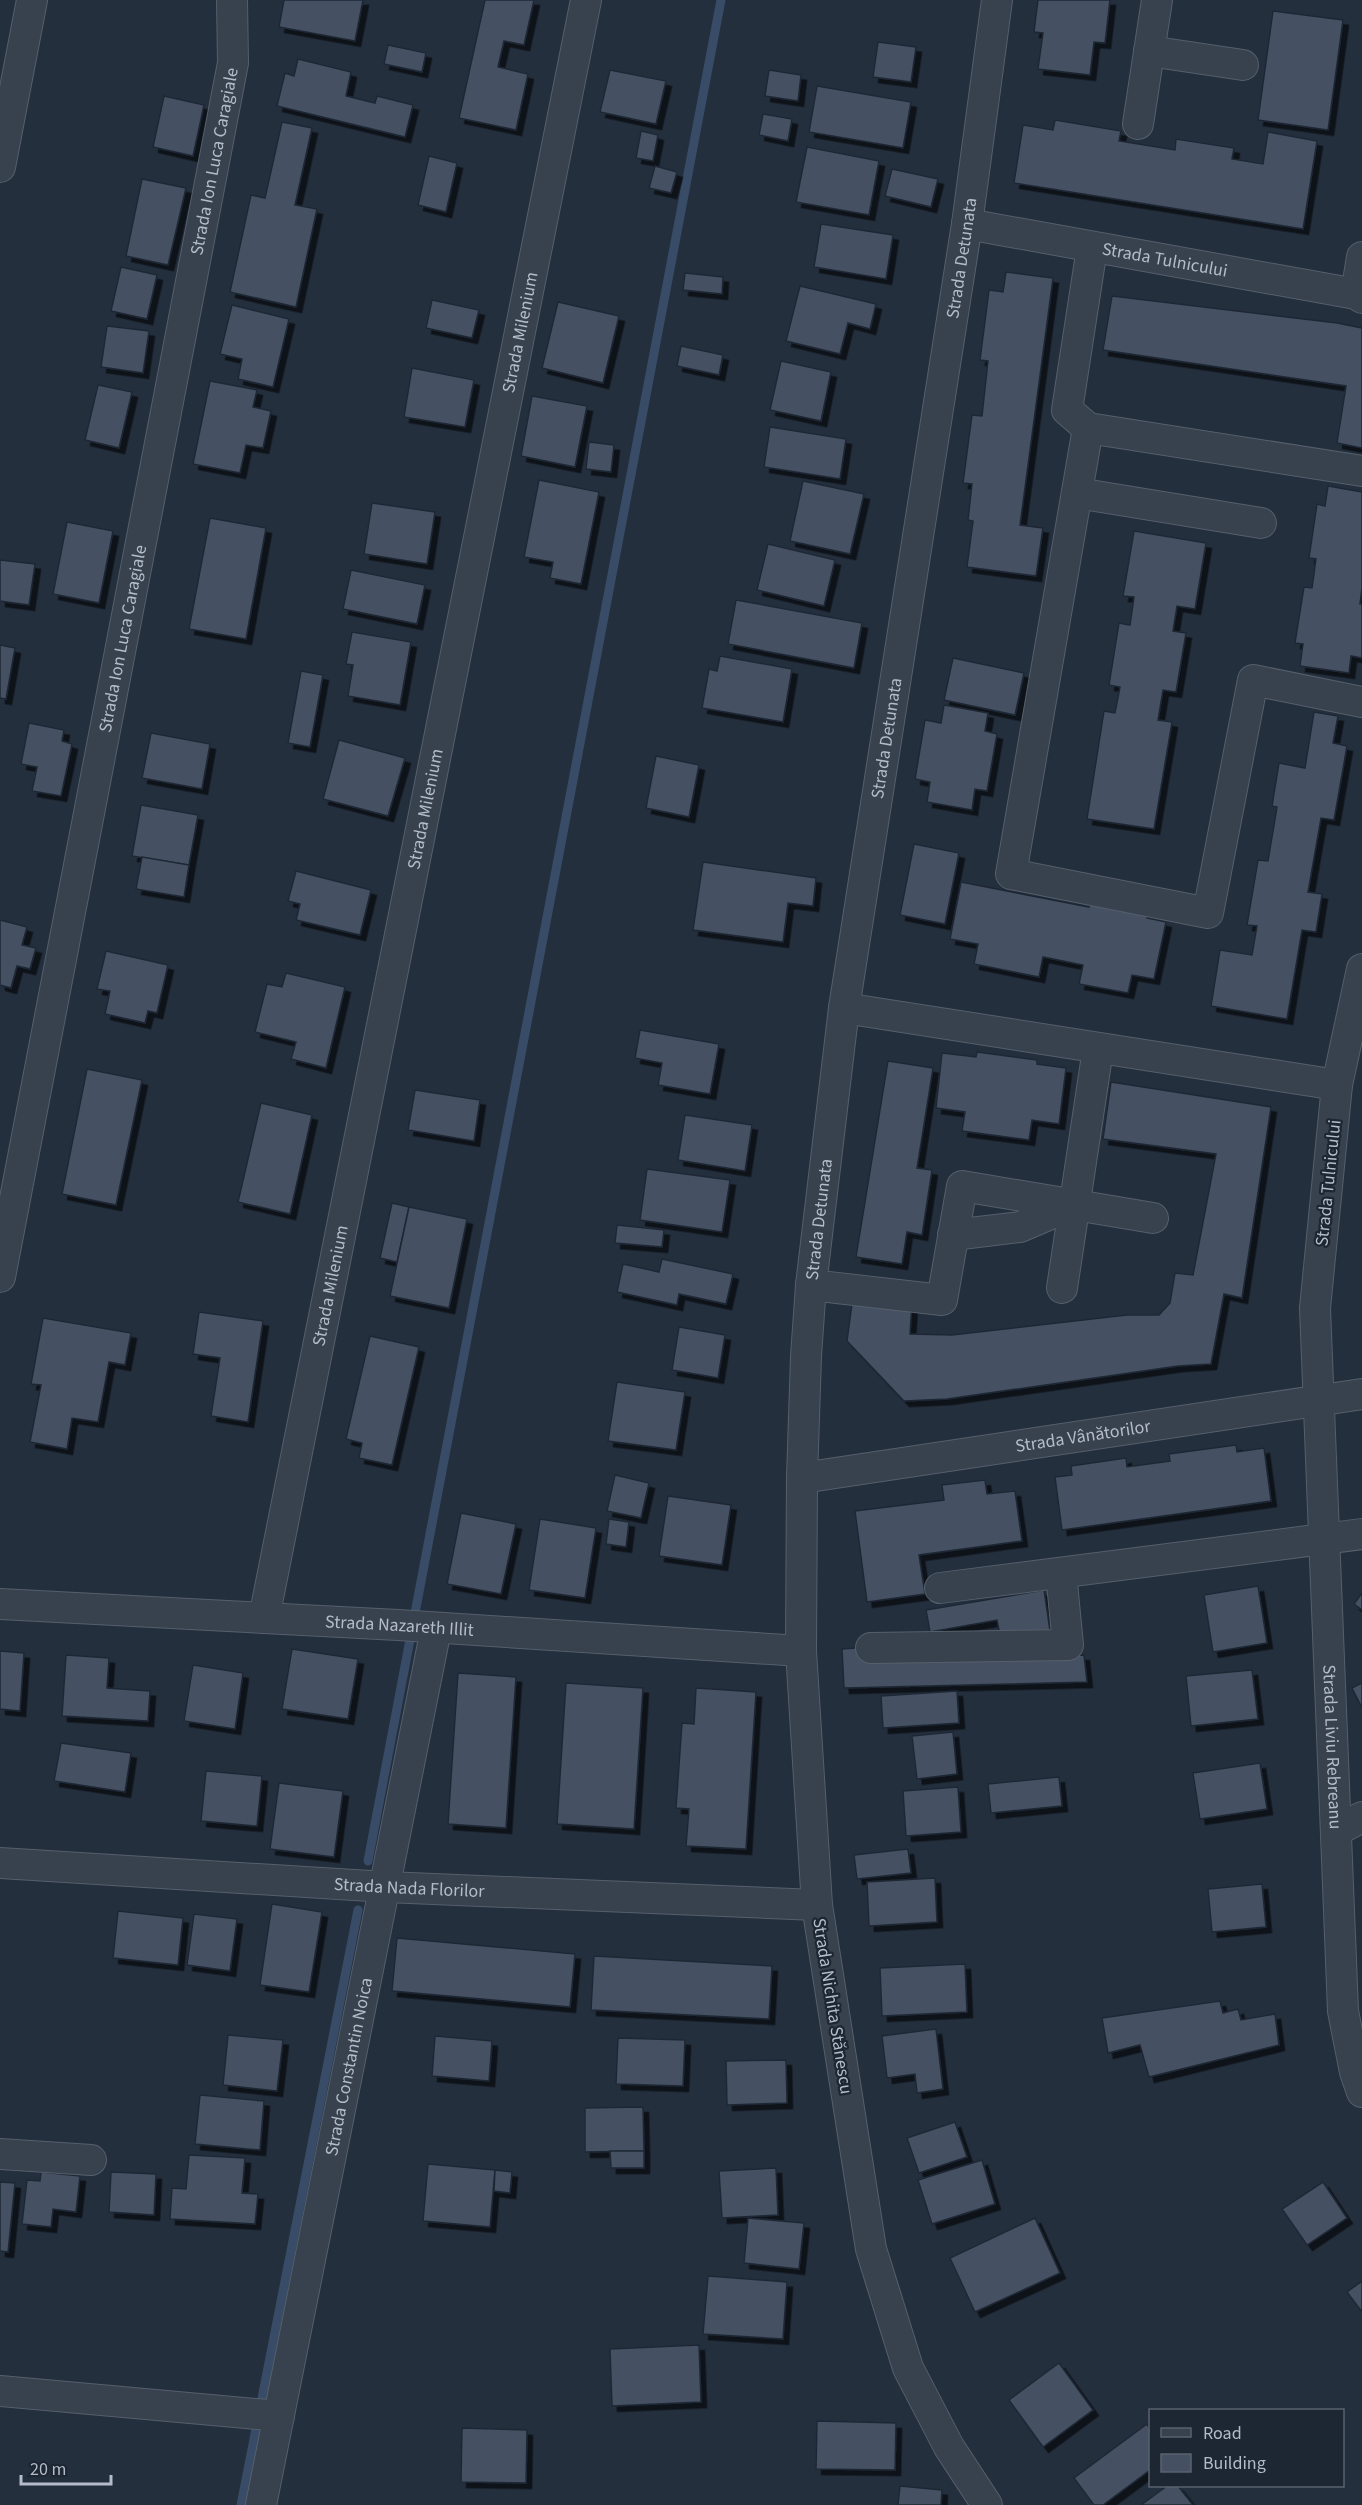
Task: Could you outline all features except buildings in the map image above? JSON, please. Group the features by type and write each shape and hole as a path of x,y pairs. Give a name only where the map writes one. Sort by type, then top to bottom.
{"street":[{"path":"0,167 32,0"},
{"name":"Strada Ion Luca Caragiale","path":"0,1277 233,63 232,0"},
{"name":"Strada Milenium","path":"264,1618 586,0"},
{"name":"Strada Detunata","path":"802,1478 811,1285 844,1008 967,224 997,0"},
{"path":"1138,124 1157,0"},
{"path":"1149,51 1243,65"},
{"name":"Strada Tulnicului","path":"967,224 1359,296"},
{"path":"1092,248 1067,410 1088,428 1362,471"},
{"path":"1359,296 1362,257"},
{"path":"1088,428 1011,874 1208,913 1253,680 1362,702"},
{"path":"1077,493 1261,523"},
{"name":"Strada Tulnicului","path":"1317,1400 1315,1308 1337,1085 1362,969"},
{"path":"844,1008 1337,1085"},
{"path":"1062,1288 1098,1049"},
{"path":"811,1285 942,1300 962,1186 1153,1218"},
{"path":"953,1235 1020,1227 1075,1204"},
{"name":"Strada Vânătorilor","path":"802,1478 1362,1394"},
{"name":"Strada Liviu Rebreanu","path":"1317,1400 1336,1831 1352,1977 1344,2011 1355,2072 1362,2092"},
{"name":"Strada Nichita Stănescu","path":"802,1478 801,1651 817,1905 871,2249 908,2368 949,2447 987,2505"},
{"path":"940,1588 1362,1534"},
{"path":"871,1648 1068,1645 1061,1573"},
{"name":"Strada Nazareth Illit","path":"0,1604 398,1625 801,1651"},
{"name":"Strada Constantin Noica","path":"261,2505 436,1629"},
{"path":"1336,1831 1362,1817"},
{"name":"Strada Nada Florilor","path":"0,1863 386,1887 817,1905"},
{"path":"0,2154 91,2160"},
{"path":"0,2391 279,2416"}],"waterway":[{"path":"368,1861 721,0"},
{"path":"241,2505 358,1910"}]}
